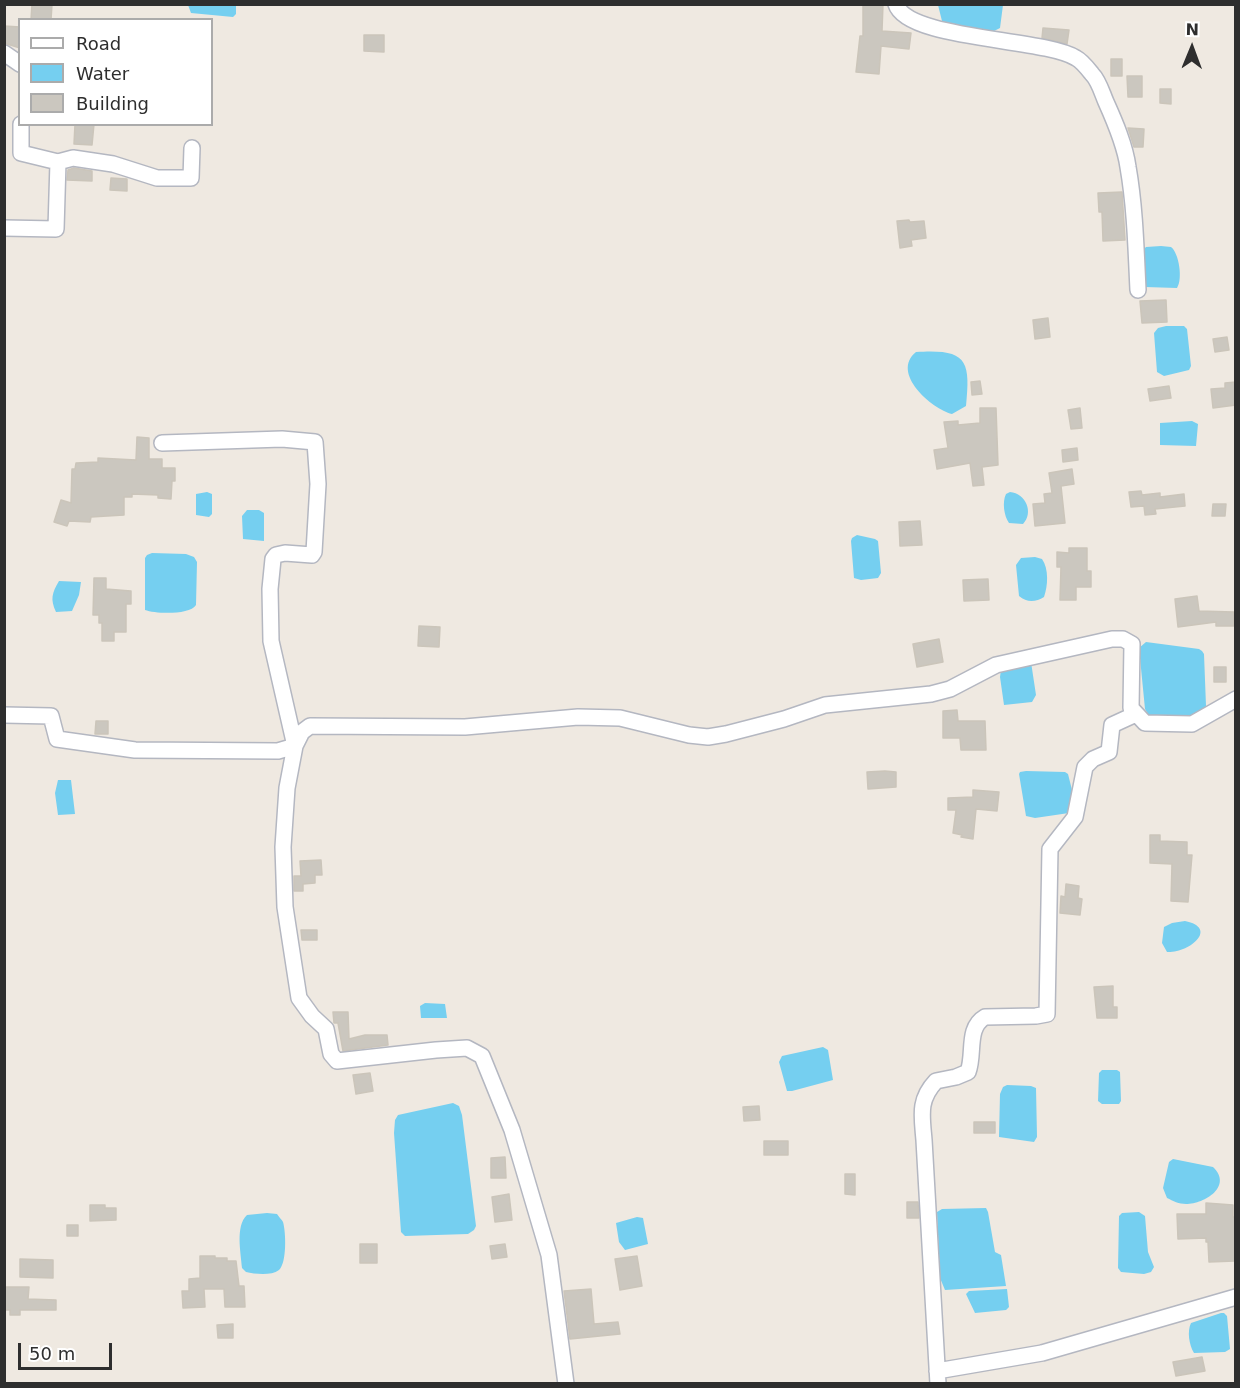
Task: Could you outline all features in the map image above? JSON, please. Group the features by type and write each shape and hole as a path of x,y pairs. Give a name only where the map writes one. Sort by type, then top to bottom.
{"street":[{"path":"896,4 898,10 907,18 922,25 991,40 1054,50 1077,58 1094,76 1115,122 1128,166 1135,224 1138,290"},
{"path":"4,53 18,63"},
{"path":"21,126 21,153 58,162 73,158 113,164 157,178 191,178 192,148"},
{"path":"4,228 56,229 58,162"},
{"path":"162,443 282,438 315,442 318,484 314,552 312,555 285,553 276,555 273,559 270,589 272,641 295,746"},
{"path":"566,1383 549,1255 512,1130 482,1056 467,1048 337,1061 331,1054 326,1029 312,1016 299,998 285,907 283,847 287,788 295,746 302,732 310,726 465,727 578,717 620,718 689,735 717,736 784,719 825,705 931,694 950,688 996,665 1112,639 1124,639 1132,644 1131,708 1145,723 1192,724 1236,699"},
{"path":"1136,714 1112,725 1109,752 1094,759 1085,767 1075,817 1050,849 1047,1014 1036,1017 985,1017 979,1021 973,1032 972,1062 968,1072 936,1081 924,1096 924,1140 938,1377 1042,1353 1236,1297"},
{"path":"4,715 51,716 57,739 135,750 278,751 295,746"}],"water":[{"path":"188,5 236,5 236,14 233,17 191,13"},
{"path":"938,5 1003,5 1000,28 994,31 950,28 943,25"},
{"path":"1171,247 1178,260 1180,273 1177,288 1145,287 1144,249"},
{"path":"1184,326 1187,329 1191,366 1189,370 1164,376 1157,372 1154,333 1158,328"},
{"path":"916,352 946,353 962,360 966,367 967,377 966,406 952,414 925,398 911,380 908,370 909,360"},
{"path":"1192,421 1198,424 1196,446 1160,445 1160,423"},
{"path":"207,492 212,494 212,514 209,517 196,515 196,494"},
{"path":"1016,493 1027,504 1028,514 1023,524 1009,523 1006,517 1004,501 1006,494"},
{"path":"247,510 259,510 264,513 264,541 243,539 242,516"},
{"path":"857,535 878,541 881,573 878,578 861,580 854,578 851,541"},
{"path":"152,553 186,554 194,557 197,562 196,605 193,608 172,613 145,610 145,558"},
{"path":"1021,558 1042,559 1044,563 1047,573 1046,588 1044,597 1028,601 1019,596 1016,565"},
{"path":"59,581 81,582 79,595 72,611 56,612 53,596"},
{"path":"1146,642 1202,651 1206,706 1204,710 1185,718 1151,719 1145,709 1139,648"},
{"path":"1031,662 1036,695 1032,702 1004,705 1001,670"},
{"path":"1026,771 1068,774 1075,802 1069,813 1035,818 1026,816 1019,774"},
{"path":"58,780 71,780 75,814 58,815 55,793"},
{"path":"1185,921 1195,924 1200,929 1197,940 1184,949 1167,952 1162,943 1164,927"},
{"path":"425,1003 445,1004 447,1018 421,1018 420,1006"},
{"path":"823,1047 828,1050 833,1080 787,1091 779,1062 782,1056"},
{"path":"1102,1070 1120,1072 1121,1101 1119,1104 1102,1104 1098,1101 1099,1073"},
{"path":"1007,1085 1036,1088 1037,1137 1034,1142 999,1137 1000,1094 1003,1087"},
{"path":"453,1103 459,1106 462,1115 476,1226 468,1234 405,1236 401,1232 395,1120 398,1115"},
{"path":"1173,1159 1213,1167 1220,1181 1214,1193 1201,1201 1186,1204 1167,1198 1163,1188 1169,1162"},
{"path":"986,1208 995,1252 1001,1255 1006,1286 945,1290 940,1278 937,1212 942,1209"},
{"path":"1139,1212 1145,1216 1148,1252 1154,1267 1151,1272 1144,1274 1121,1272 1118,1268 1119,1216 1122,1213"},
{"path":"277,1214 283,1222 285,1247 282,1266 272,1273 246,1272 242,1268 240,1240 243,1220 247,1215"},
{"path":"637,1217 643,1218 648,1244 625,1250 619,1242 616,1223"},
{"path":"1007,1289 1009,1307 1006,1310 975,1313 966,1294 969,1291"},
{"path":"1221,1313 1227,1316 1230,1349 1225,1352 1194,1353 1189,1338 1191,1323"}],"building":[{"path":"32,4 52,4 51,18 31,18"},
{"path":"863,4 883,4 882,31 911,33 909,49 881,46 879,74 856,72 860,36 863,36"},
{"path":"4,26 18,27 18,47 4,43"},
{"path":"1043,28 1069,30 1067,44 1042,38"},
{"path":"364,35 384,35 384,52 364,51"},
{"path":"1111,59 1122,59 1122,76 1111,76"},
{"path":"1127,76 1142,76 1142,97 1128,97"},
{"path":"1160,89 1171,89 1171,104 1160,103"},
{"path":"75,126 94,126 92,145 74,144"},
{"path":"1128,128 1144,129 1143,147 1134,147"},
{"path":"74,168 92,171 92,181 67,180 68,170"},
{"path":"111,178 127,179 127,191 110,190"},
{"path":"1122,192 1125,240 1103,241 1102,212 1099,212 1098,193"},
{"path":"909,220 910,222 924,221 926,238 911,240 912,246 900,248 897,221"},
{"path":"1166,300 1167,322 1142,323 1140,301"},
{"path":"1048,318 1050,337 1035,339 1033,320"},
{"path":"1227,337 1229,350 1215,352 1213,339"},
{"path":"980,381 982,394 972,395 971,382"},
{"path":"1236,382 1236,405 1213,408 1211,389 1225,388 1225,383"},
{"path":"1169,386 1171,398 1150,401 1148,389"},
{"path":"980,408 996,408 998,465 982,467 984,485 973,486 970,463 937,469 934,450 948,448 944,422 958,421 958,425 980,423"},
{"path":"1080,408 1082,428 1071,429 1068,410"},
{"path":"137,437 149,438 149,459 162,459 162,468 175,468 171,499 158,498 158,495 132,494 132,497 124,497 124,515 91,517 90,522 69,521 67,526 54,522 61,500 71,503 72,469 75,469 76,463 98,462 98,458 136,460"},
{"path":"1077,448 1078,460 1063,462 1062,450"},
{"path":"1072,469 1074,484 1061,486 1065,523 1035,526 1033,504 1045,503 1044,494 1052,493 1049,473"},
{"path":"1141,491 1142,495 1160,493 1160,497 1184,494 1185,506 1155,509 1156,514 1145,515 1144,506 1131,507 1129,492"},
{"path":"1213,504 1226,504 1225,516 1212,516"},
{"path":"920,521 922,545 900,546 899,522"},
{"path":"1069,548 1087,548 1087,571 1091,571 1091,587 1076,587 1076,600 1060,600 1061,567 1057,567 1057,552 1069,553"},
{"path":"94,578 106,578 106,589 131,591 131,604 126,604 126,632 114,632 114,641 102,641 102,623 99,623 99,615 93,615"},
{"path":"988,579 989,600 964,601 963,580"},
{"path":"1197,596 1199,611 1234,612 1234,626 1216,626 1216,622 1178,627 1175,599"},
{"path":"419,626 440,627 439,647 418,646"},
{"path":"939,639 943,662 917,667 913,644"},
{"path":"1214,667 1226,667 1226,682 1214,682"},
{"path":"957,710 958,721 985,721 986,750 961,750 960,738 943,738 943,711"},
{"path":"96,721 108,721 108,734 95,734"},
{"path":"867,772 896,772 896,787 868,789"},
{"path":"973,790 999,792 997,811 976,809 973,839 953,833 956,810 948,810 948,798 973,797"},
{"path":"1150,835 1160,835 1160,841 1187,842 1187,855 1192,855 1188,902 1171,901 1172,864 1150,863"},
{"path":"321,860 322,875 315,875 315,883 303,884 303,891 294,891 294,876 301,876 300,861"},
{"path":"1066,884 1079,886 1078,898 1082,899 1080,915 1060,913 1061,896 1065,897"},
{"path":"301,930 317,930 317,940 302,940"},
{"path":"1113,986 1113,1007 1117,1007 1117,1018 1097,1018 1094,987"},
{"path":"333,1012 348,1012 349,1039 365,1035 387,1035 388,1045 343,1051 338,1023 334,1023"},
{"path":"370,1073 373,1091 356,1094 353,1075"},
{"path":"759,1106 760,1120 744,1121 743,1107"},
{"path":"974,1122 995,1122 995,1133 974,1133"},
{"path":"764,1141 788,1141 788,1155 764,1155"},
{"path":"505,1157 506,1178 491,1178 491,1158"},
{"path":"845,1174 855,1174 855,1195 845,1194"},
{"path":"509,1194 512,1220 495,1222 492,1197"},
{"path":"907,1202 918,1202 919,1218 907,1218"},
{"path":"1206,1203 1233,1205 1233,1217 1236,1217 1235,1261 1209,1262 1206,1238 1178,1239 1177,1214 1206,1214"},
{"path":"90,1205 116,1208 116,1220 90,1221"},
{"path":"67,1225 78,1225 78,1236 67,1236"},
{"path":"360,1244 377,1244 377,1263 360,1263"},
{"path":"505,1244 507,1257 492,1259 490,1246"},
{"path":"200,1256 215,1256 215,1258 227,1258 227,1261 236,1261 239,1286 244,1286 245,1307 225,1307 224,1289 204,1289 205,1307 183,1308 182,1291 189,1291 189,1279 200,1278"},
{"path":"637,1256 642,1286 620,1290 615,1259"},
{"path":"20,1259 53,1260 53,1278 20,1277"},
{"path":"5,1287 29,1287 28,1299 56,1300 56,1310 20,1310 20,1315 10,1315 10,1310 4,1310"},
{"path":"591,1289 594,1324 618,1322 620,1334 570,1339 564,1291"},
{"path":"233,1324 233,1338 218,1338 217,1325"},
{"path":"1202,1357 1205,1371 1176,1376 1173,1362"}]}
